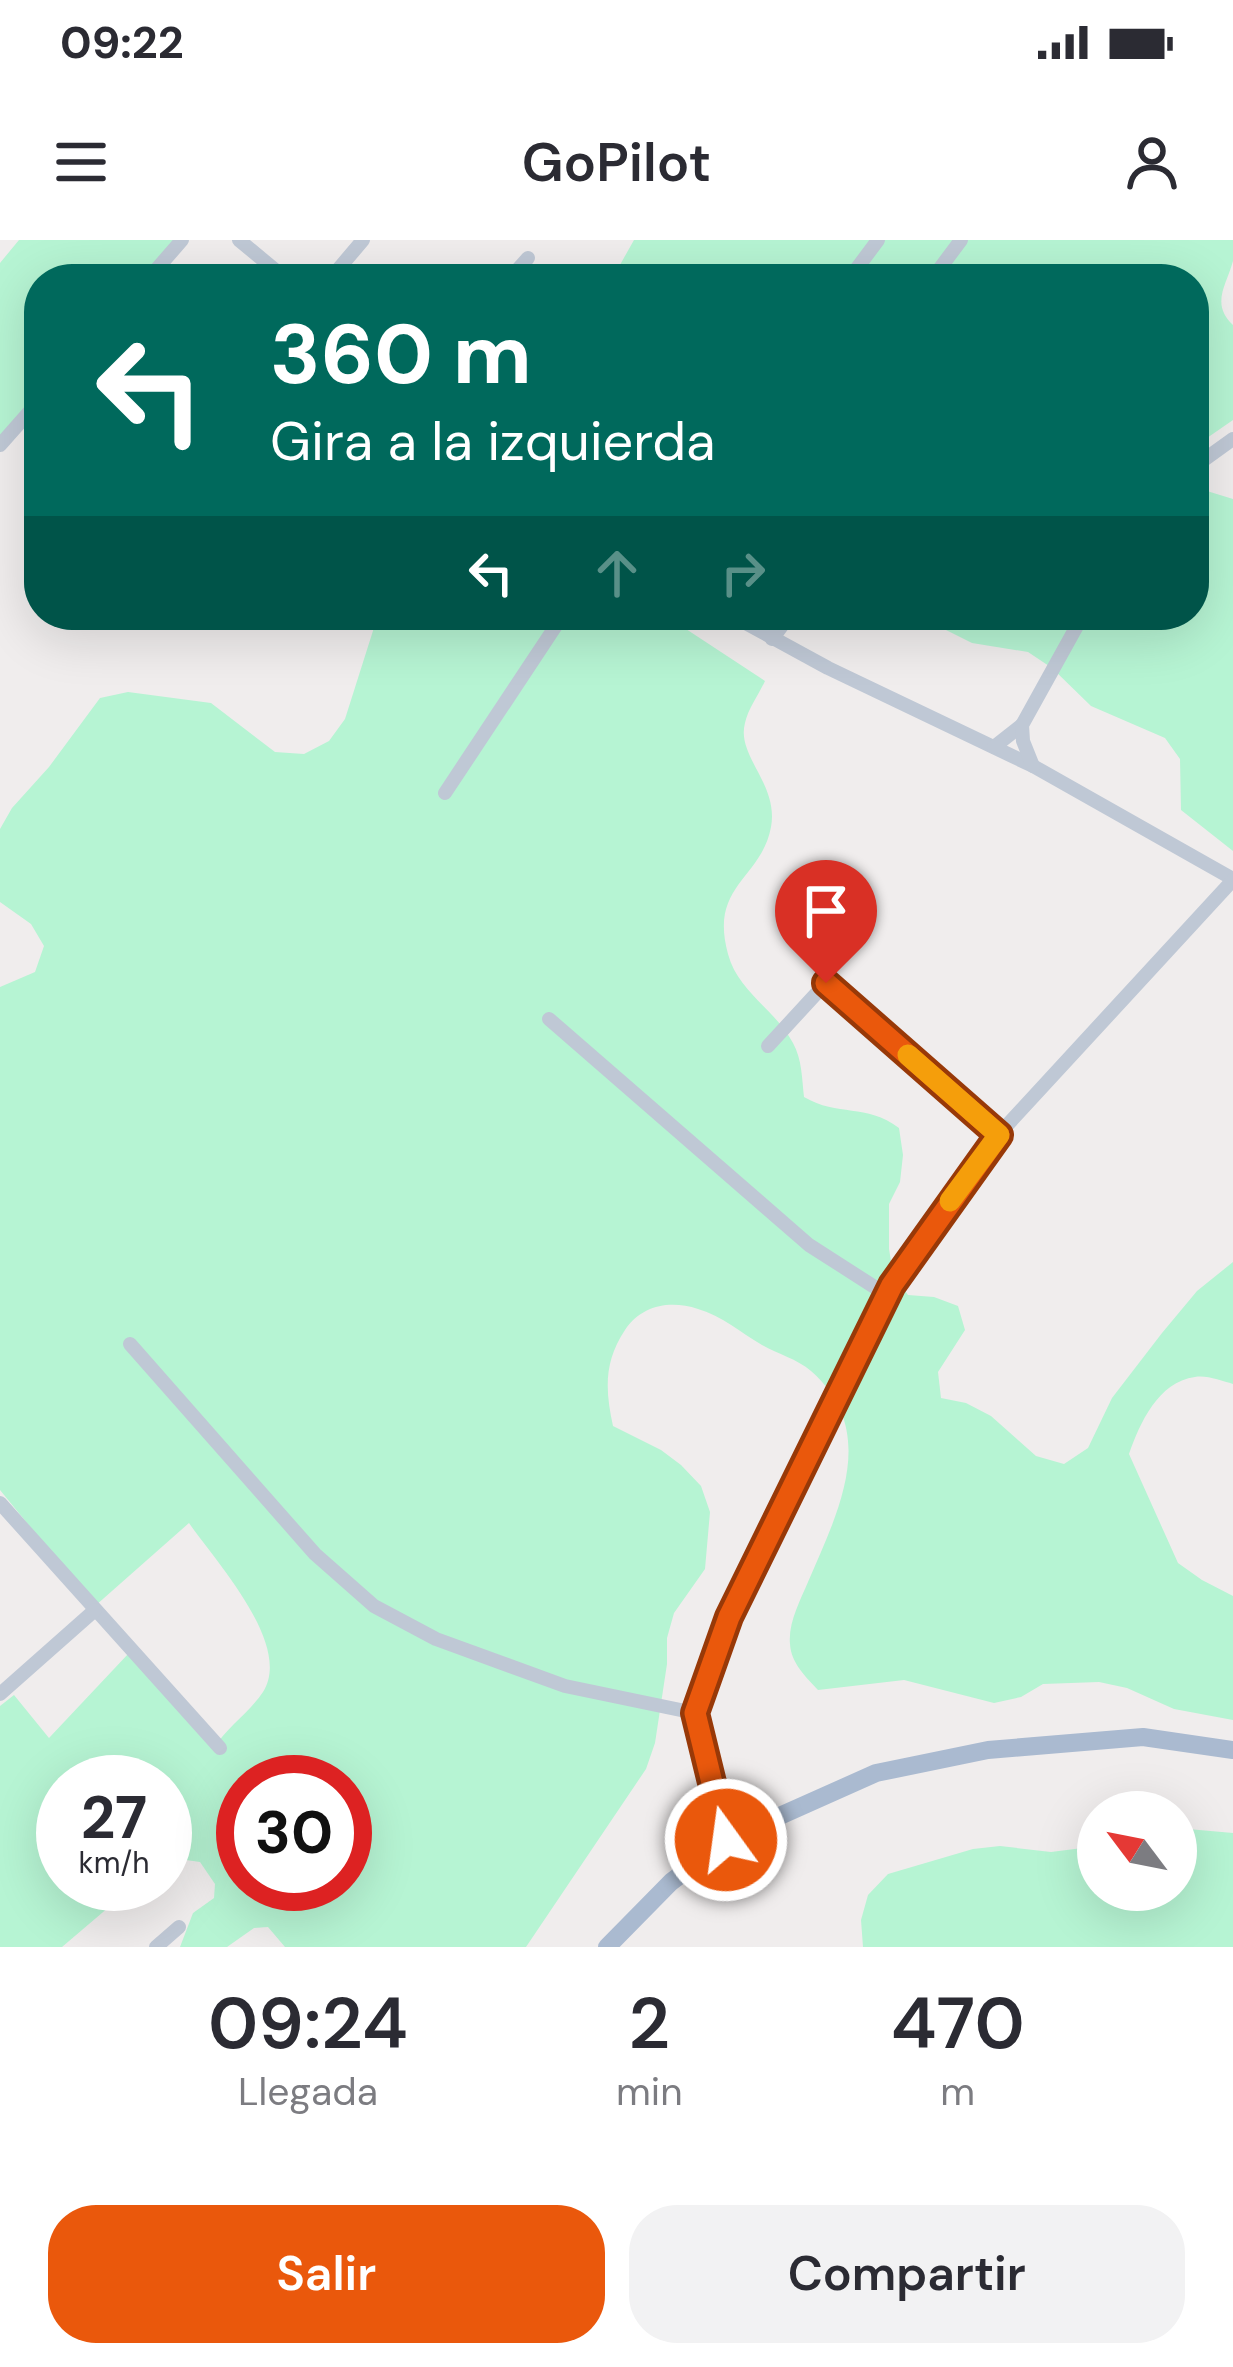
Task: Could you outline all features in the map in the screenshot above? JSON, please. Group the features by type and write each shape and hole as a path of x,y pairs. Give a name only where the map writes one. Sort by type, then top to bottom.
{"main road":[{"path":"608,1946 671,1882 726,1840 876,1772 988,1750 1143,1737 1233,1750"}],"street":[{"path":"161,264 182,240"},
{"path":"239,240 268,264"},
{"path":"342,264 363,240"},
{"path":"944,264 962,240"},
{"path":"523,264 528,259"},
{"path":"0,446 24,418"},
{"path":"445,794 553,630"},
{"path":"726,1840 695,1713 729,1617 887,1295 999,1135 1233,879 1033,766 757,630"},
{"path":"772,639 779,630"},
{"path":"994,747 1022,725 1075,630"},
{"path":"1022,725 1033,766"},
{"path":"768,1046 826,983 999,1135"},
{"path":"549,1019 809,1245 887,1295"},
{"path":"130,1343 315,1554 374,1606 436,1640 565,1686 695,1713"},
{"path":"0,1502 220,1748"},
{"path":"0,1694 95,1610"},
{"path":"156,1947 178,1927"}],"green space":[{"path":"19,240 181,240 159,264 24,264 24,417 0,444 0,263"},
{"path":"634,240 1233,240 1233,261 1221,302 1233,325 1233,420 1209,437 1209,264 620,264"},
{"path":"1209,492 1233,499 1233,851 1181,810 1180,759 1165,738 1091,706 1028,652 972,643 946,630 1209,630"},
{"path":"373,630 688,630 765,681 749,712 744,735 769,797 771,827 766,845 725,912 728,954 748,990 793,1043 804,1097 875,1115 899,1128 900,1182 889,1204 893,1273 908,1295 934,1297 958,1306 965,1330 938,1372 941,1398 966,1403 991,1416 1036,1456 1064,1464 1088,1448 1112,1398 1197,1291 1233,1262 1233,1384 1200,1377 1171,1387 1145,1417 1129,1454 1178,1563 1233,1596 1233,1720 1174,1709 1127,1688 1099,1682 1043,1684 1021,1697 994,1703 904,1680 818,1690 796,1663 790,1636 847,1474 844,1420 832,1395 800,1363 707,1312 688,1306 657,1307 632,1322 613,1353 608,1376 610,1413 613,1426 661,1450 701,1486 710,1512 705,1569 674,1613 655,1743 646,1769 526,1947 285,1947 268,1927 254,1928 227,1947 180,1947 193,1913 214,1898 215,1884 200,1862 192,1861 192,1755 36,1755 36,1911 104,1911 62,1947 0,1947 0,1706 14,1695 49,1738 129,1653 214,1748 263,1692 270,1673 260,1628 189,1523 95,1606 0,1490 0,987 35,972 44,946 31,924 0,902 0,829 100,698 128,692 211,703 275,752 304,754 329,741 345,719"},
{"path":"1197,1830 1233,1833 1233,1947 863,1947 861,1920 868,1895 888,1874 973,1849 1000,1846 1051,1852 1077,1849 1077,1911 1197,1911"}],"slow traffic":[{"path":"908,1055 999,1135 950,1201"}],"route":[{"path":"726,1840 695,1713 729,1617 892,1285 999,1135 826,983"}]}
